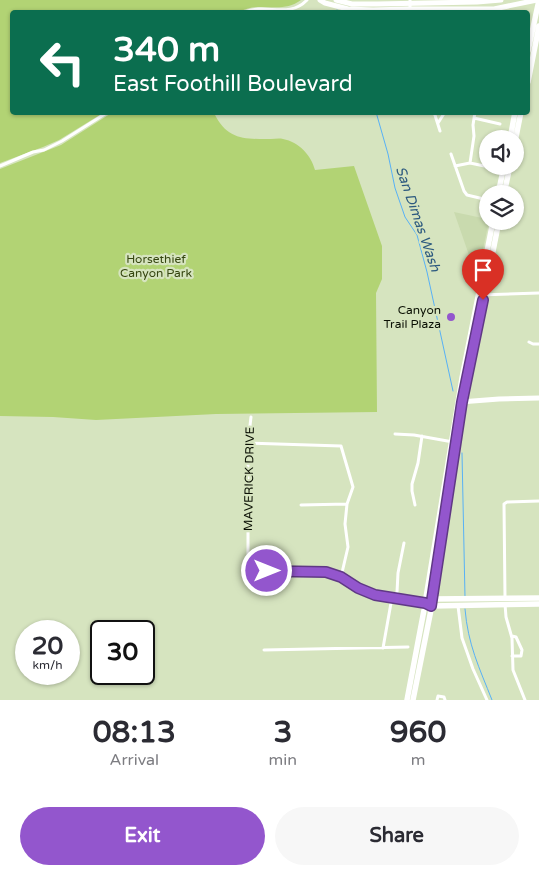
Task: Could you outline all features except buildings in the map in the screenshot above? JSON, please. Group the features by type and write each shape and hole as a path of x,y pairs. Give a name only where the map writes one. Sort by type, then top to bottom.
{"main road":[{"path":"530,41 538,0"},
{"path":"530,72 539,26"},
{"path":"511,130 514,115"},
{"path":"517,130 520,115"},
{"path":"407,700 492,230"},
{"path":"481,294 497,230"},
{"path":"413,700 432,603 453,442"},
{"path":"425,603 464,603 539,598"},
{"path":"505,601 539,604"}],"street":[{"path":"253,10 296,9 307,0"},
{"path":"320,0 348,9 373,10 501,0"},
{"path":"336,0 352,4 410,6 444,10 494,9 538,0"},
{"path":"0,166 33,152 44,150 103,115"},
{"path":"435,115 440,131"},
{"path":"438,123 443,115"},
{"path":"470,163 474,115"},
{"path":"474,118 500,124"},
{"path":"451,154 467,196 479,198"},
{"path":"455,166 470,163 479,165"},
{"path":"481,294 539,293"},
{"path":"528,342 539,344"},
{"path":"460,402 539,398"},
{"name":"MAVERICK DRIVE","path":"251,416 248,442 248,571 326,572 341,577"},
{"path":"396,434 422,436 453,442"},
{"path":"415,505 412,484 418,463 422,436"},
{"path":"248,442 341,446 353,487 347,504 345,524 348,547 341,577 358,588 375,595 425,603"},
{"path":"525,700 513,670 512,636 506,617 504,504 507,502 539,501"},
{"path":"301,505 347,504"},
{"path":"383,648 391,603 397,592 398,573 404,544"},
{"path":"464,603 462,638 473,670 487,700"},
{"path":"512,636 516,637 522,650 521,656 512,656"},
{"path":"264,650 408,647"},
{"path":"437,700 438,696 444,697 445,700"}],"shaded area":[{"path":"454,212 479,217 479,230 487,230 477,278"}],"green space":[{"path":"0,0 301,0 286,7 255,7 245,10 10,10 10,115 100,115 59,140 0,163"},
{"name":"Horsethief Canyon Park","path":"108,115 215,115 225,128 237,136 253,139 282,139 294,143 304,150 311,159 315,170 354,166 382,246 382,279 376,293 377,412 216,414 96,420 0,416 0,169 61,145"}],"waterway":[{"name":"San Dimas Wash","path":"377,115 395,188 405,217 417,235 453,391"},
{"name":"San Dimas Wash","path":"462,453 465,597"},
{"name":"San Dimas Wash","path":"465,609 471,645 492,700"}],"place":[{"name":"Canyon Trail Plaza","path":"451,317"}],"route":[{"path":"267,571 326,572 341,577 358,588 375,595 425,603 431,606 462,402 483,300"}]}
